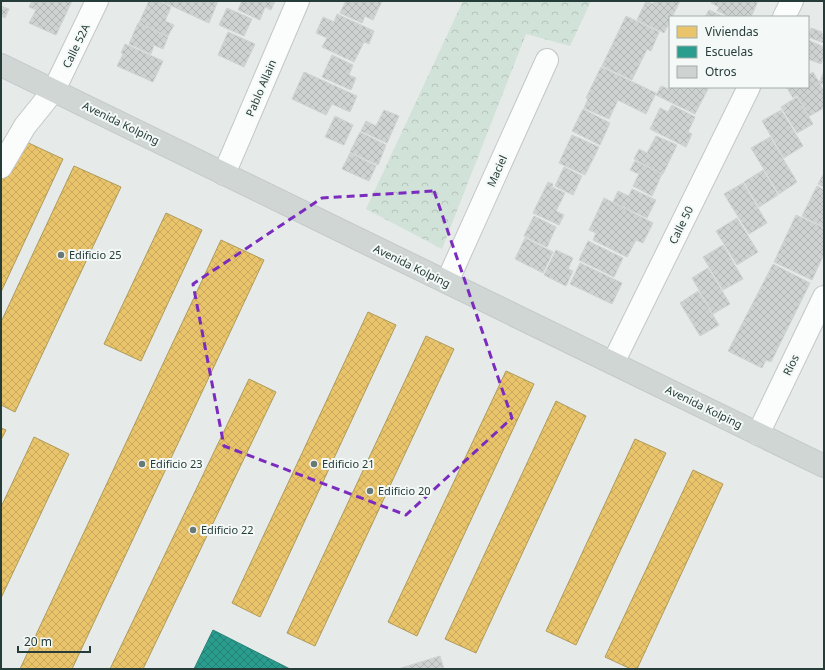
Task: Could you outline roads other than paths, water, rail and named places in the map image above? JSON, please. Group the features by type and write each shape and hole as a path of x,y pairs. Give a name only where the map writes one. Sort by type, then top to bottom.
{"main road":[{"name":"Avenida Kolping","path":"1,65 824,466"}],"street":[{"name":"Calle 52A","path":"1,167 25,126 54,90 97,1"},
{"name":"Pablo Allain","path":"224,174 298,1"},
{"path":"784,16 792,1"},
{"name":"Maciel","path":"447,282 547,60"},
{"name":"Calle 50","path":"613,363 749,88"},
{"name":"Ríos","path":"758,434 824,297"}],"place":[{"name":"Edificio 25","path":"61,255"},
{"name":"Edificio 23","path":"142,464"},
{"name":"Edificio 21","path":"314,464"},
{"name":"Edificio 20","path":"370,491"},
{"name":"Edificio 22","path":"193,530"}]}
